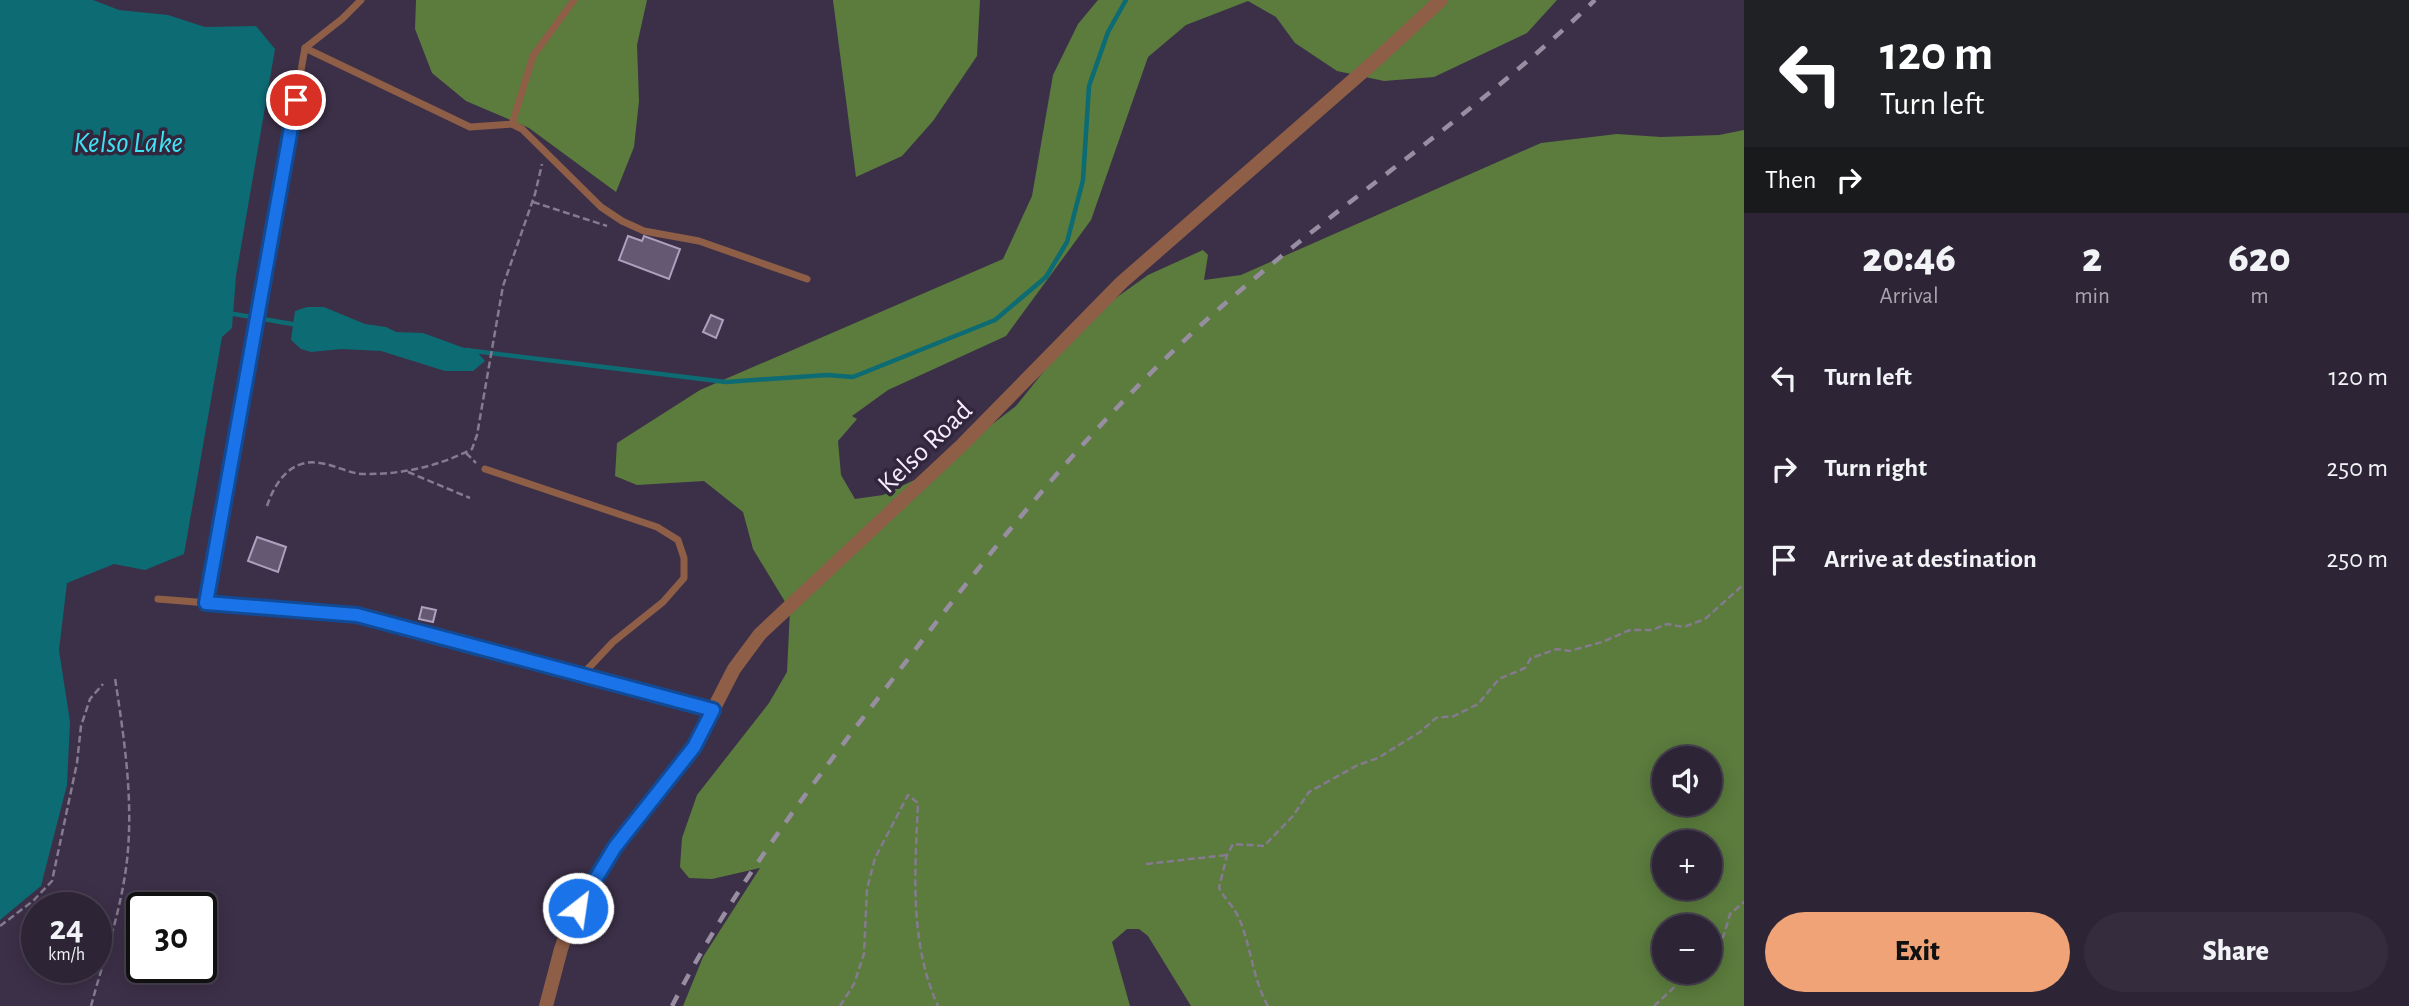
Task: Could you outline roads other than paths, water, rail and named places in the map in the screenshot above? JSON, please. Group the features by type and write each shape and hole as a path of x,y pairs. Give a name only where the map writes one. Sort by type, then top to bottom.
{"street":[{"name":"Kelso Road","path":"546,1006 561,949 571,921 585,896 615,847 694,747 734,669 760,634 963,444 1121,283 1441,0"}],"lane":[{"path":"206,603 305,48 361,0"},
{"path":"512,124 533,56 574,0"},
{"path":"305,48 470,128 512,124 523,129 601,207 622,221 644,231 699,241 807,279"},
{"path":"485,468 657,527 678,540 684,558 684,578 663,602 613,642 583,674"},
{"path":"158,599 357,615 713,710"}],"water":[{"name":"Kelso Lake","path":"0,0 93,0 119,10 168,15 205,27 256,26 275,49 236,276 232,328 222,337 184,554 145,570 114,564 67,583 59,650 70,722 67,785 41,886 34,892 21,892 21,903 0,920"},
{"path":"307,307 324,307 365,324 386,327 396,332 423,333 478,353 485,361 473,371 445,371 381,351 341,349 311,352 301,349 291,340 295,311"}],"waterway":[{"path":"466,350 726,382 827,375 853,377 995,320 1046,277 1067,242 1083,180 1089,86 1108,32 1126,0"},
{"path":"234,314 298,325"}],"railway":[{"path":"672,1006 720,920 803,798 968,581 1089,438 1175,349 1221,307 1505,80 1595,0"}]}
